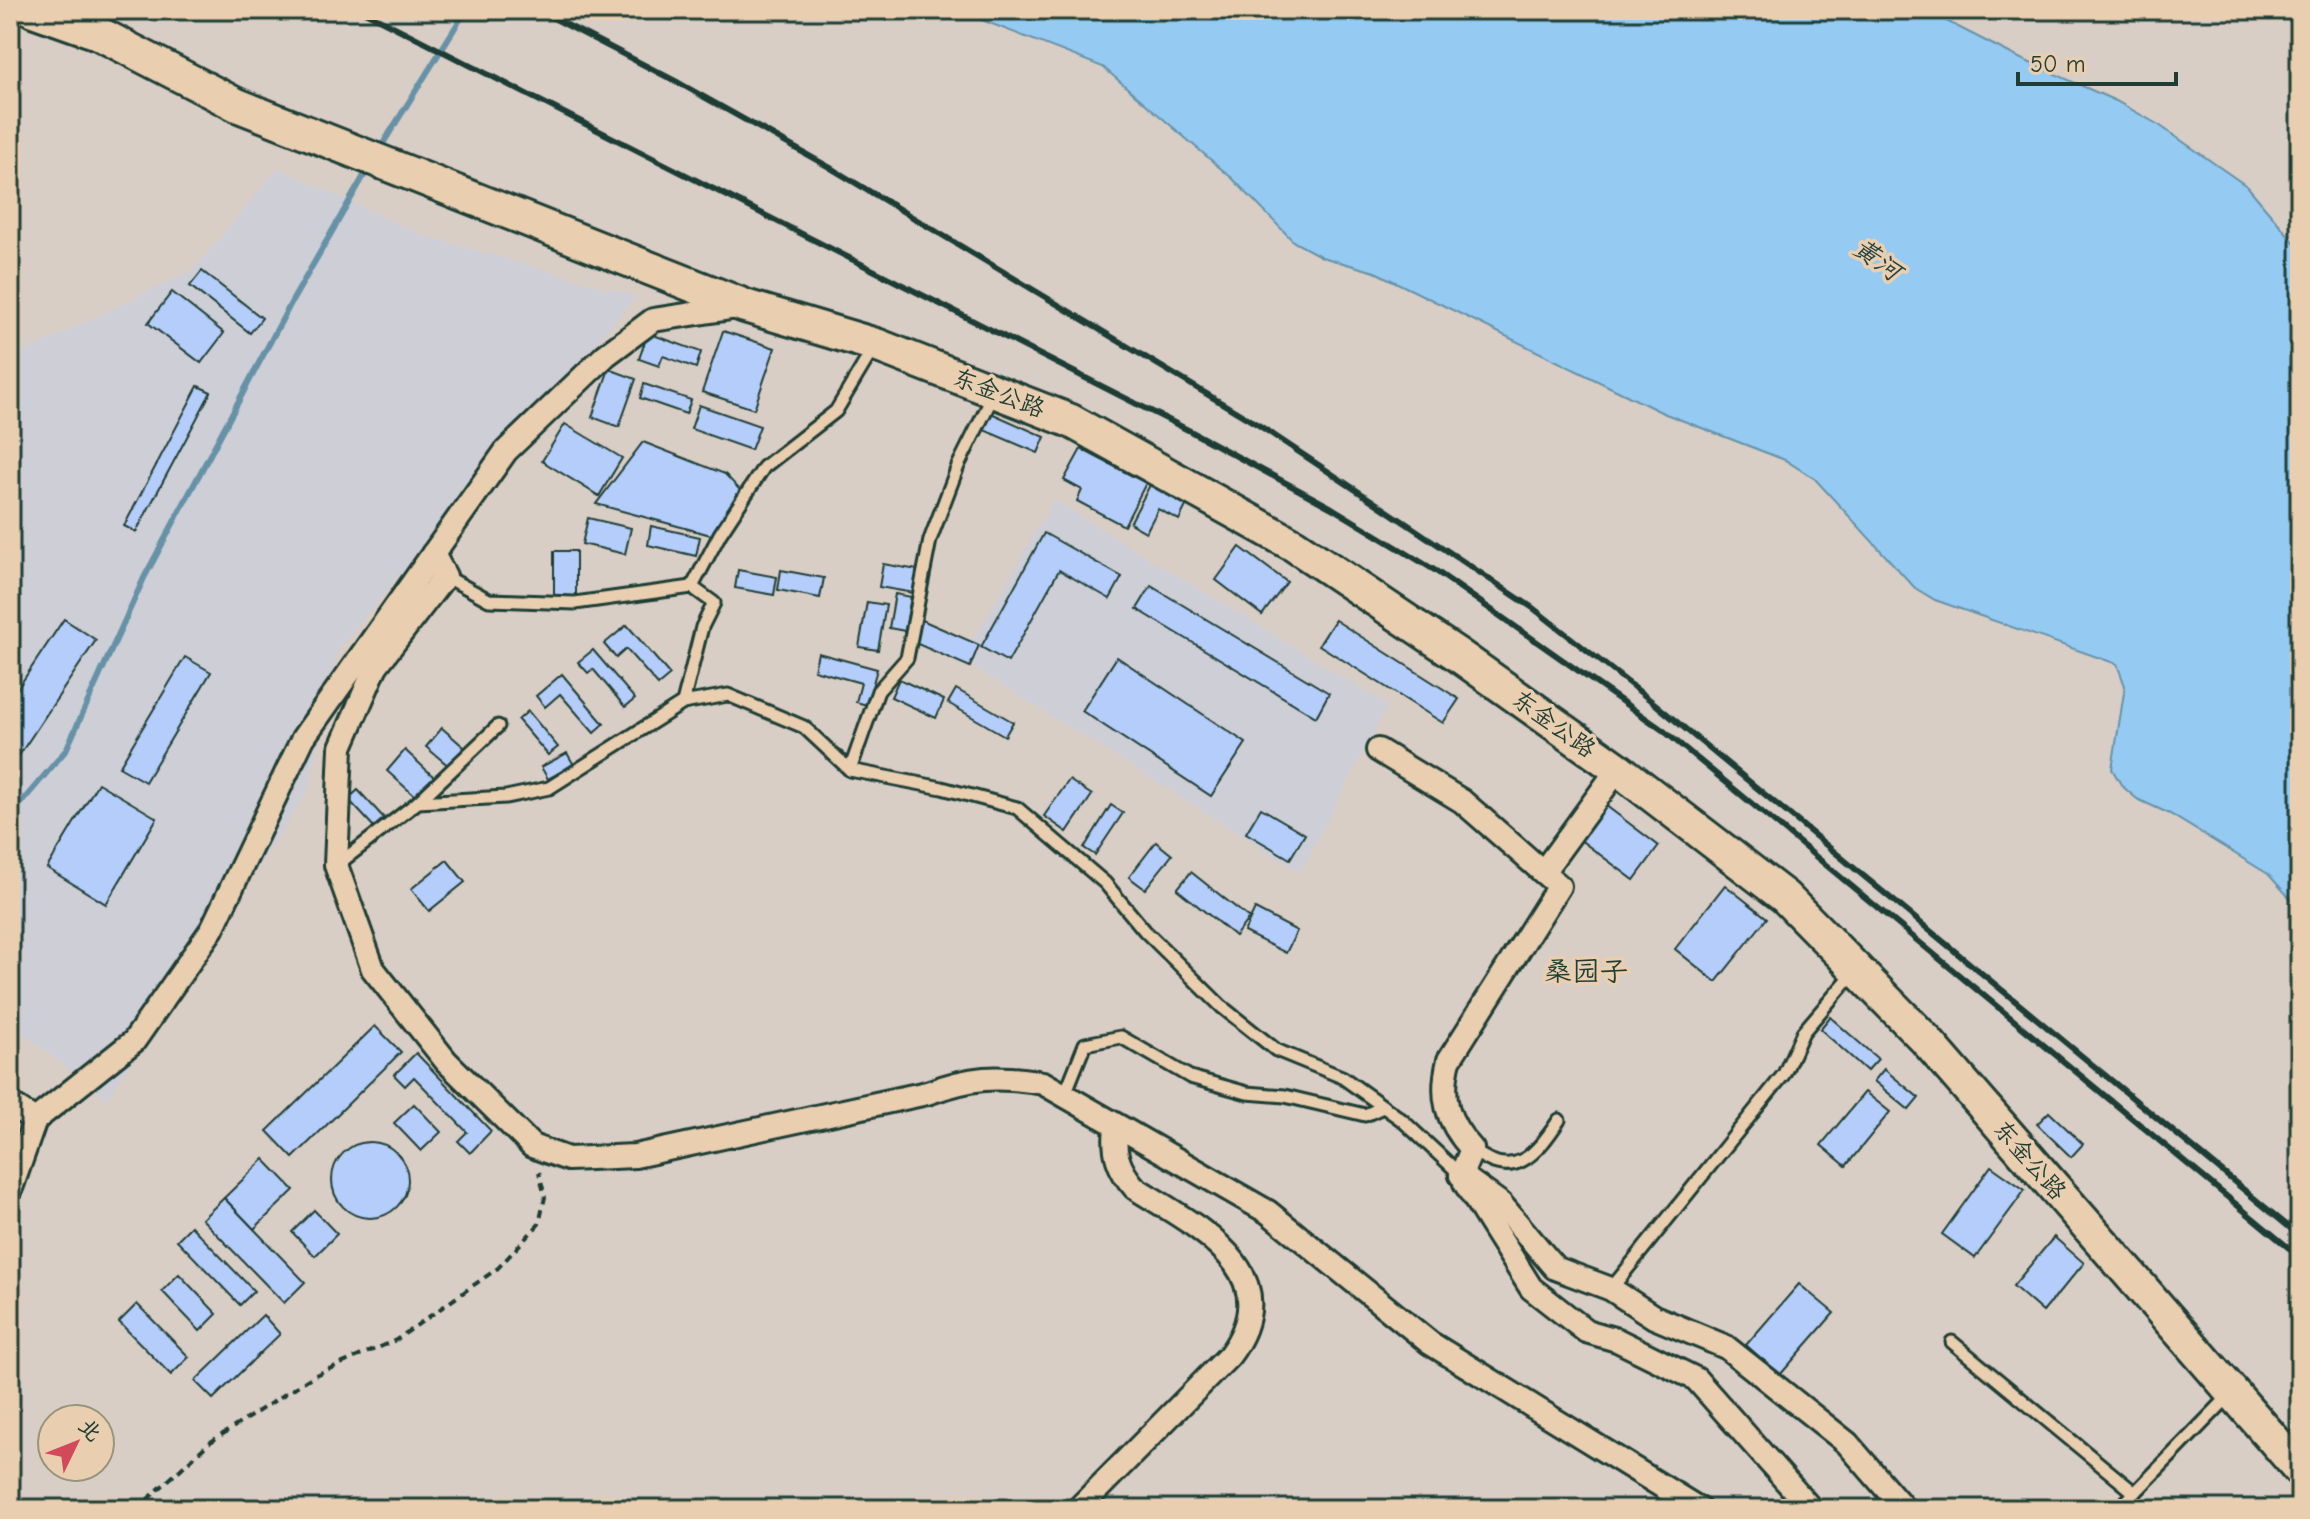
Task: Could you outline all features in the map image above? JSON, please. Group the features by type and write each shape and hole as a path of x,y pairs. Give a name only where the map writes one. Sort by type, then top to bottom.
{"main road":[{"name":"东金公路","path":"33,10 98,33 237,105 745,306 876,345 1071,421 1294,545 1458,655 1618,769 1785,897 1926,1040 2300,1470"}],"street":[{"path":"10,1191 35,1120 134,1041 212,929 303,738 506,451 606,355 653,320 745,306"},
{"path":"433,554 445,576 376,666 341,747 336,865 373,969 446,1061 532,1146 568,1159 635,1156 927,1093 964,1079 1004,1076 1043,1083 1268,1212 1430,1343 1699,1509"},
{"path":"1378,750 1462,801 1559,886 1449,1060 1443,1084 1445,1108 1455,1131 1472,1149 1461,1175"},
{"path":"1543,872 1618,769"},
{"path":"10,1104 35,1120"},
{"path":"1078,1509 1229,1356 1243,1337 1250,1314 1245,1279 1226,1250 1135,1188 1124,1175 1114,1143 1116,1127"},
{"path":"1461,1175 1501,1204 1555,1268 1611,1289 1654,1317 1726,1347 1847,1443 1904,1509"},
{"path":"1461,1175 1531,1288 1586,1331 1617,1340 1696,1379 1811,1509"}],"lane":[{"path":"692,587 720,534 764,467 836,411 876,345"},
{"path":"850,770 878,691 907,658 930,540 958,466 995,392"},
{"path":"445,576 489,600 575,603 692,587 714,603 702,627 683,703"},
{"path":"418,802 506,797 549,788 683,703 728,695 804,727 850,770 942,788 1017,808 1105,883 1145,931 1222,1007 1276,1050 1342,1077 1383,1107 1461,1175"},
{"path":"336,865 418,802 498,726"},
{"path":"1611,1289 1784,1074 1803,1032 1856,970"},
{"path":"1065,1094 1085,1044 1121,1037 1190,1077 1247,1093 1285,1096 1365,1115 1383,1107"},
{"path":"1472,1149 1498,1164 1527,1160 1539,1151 1559,1120"},
{"path":"1952,1342 2135,1493"},
{"path":"2119,1509 2233,1393"}],"path":[{"path":"2295,10 2300,25"},
{"path":"137,1509 209,1443 313,1376 396,1340 498,1268 539,1224 545,1197 532,1146"}],"shaded area":[{"path":"278,168 422,235 636,296 338,649 309,789 107,1099 10,1023 10,359 194,269"},
{"path":"1054,500 1388,705 1300,872 962,660"}],"water":[{"name":"黄河","path":"956,10 1925,10 2019,58 2116,101 2159,125 2248,187 2300,249 2300,909 2268,874 2170,814 2137,799 2122,786 2112,769 2125,686 2117,664 1935,600 1915,588 1815,479 1785,460 1663,413 1375,272 1322,257 1294,242 1233,179 1103,67"}],"building":[{"path":"202,271 262,318 250,333 190,286"},
{"path":"172,292 224,333 201,363 148,323"},
{"path":"723,331 775,348 754,409 702,392"},
{"path":"648,333 701,352 696,368 663,356 659,366 639,359"},
{"path":"609,369 636,379 619,427 592,417"},
{"path":"644,384 691,400 686,414 640,398"},
{"path":"198,386 211,392 136,532 124,526"},
{"path":"699,405 760,426 751,450 691,429"},
{"path":"991,413 1045,437 1038,453 984,430"},
{"path":"565,424 622,458 599,496 542,461"},
{"path":"643,442 725,474 740,490 711,535 596,504"},
{"path":"1081,449 1146,483 1124,526 1077,501 1082,490 1064,480"},
{"path":"1150,485 1187,504 1179,520 1158,509 1146,532 1130,523"},
{"path":"588,518 631,528 625,554 582,544"},
{"path":"651,526 700,537 696,556 648,545"},
{"path":"1044,533 1122,577 1110,599 1059,570 1008,662 981,647"},
{"path":"1240,547 1287,582 1262,615 1216,580"},
{"path":"554,551 576,551 576,596 554,596"},
{"path":"883,564 918,570 914,593 879,587"},
{"path":"738,570 777,577 774,595 735,588"},
{"path":"781,570 824,578 820,598 778,590"},
{"path":"1151,586 1329,693 1316,717 1137,609"},
{"path":"895,594 911,597 905,631 889,628"},
{"path":"867,602 886,605 878,650 859,647"},
{"path":"64,619 96,640 10,769 10,700"},
{"path":"922,620 979,645 970,667 913,642"},
{"path":"1335,620 1459,699 1443,723 1319,645"},
{"path":"627,625 670,675 658,685 626,649 616,658 604,644"},
{"path":"593,650 635,699 625,707 593,669 588,673 578,662"},
{"path":"818,653 877,669 867,705 856,702 861,683 814,670"},
{"path":"185,657 211,672 145,782 119,767"},
{"path":"1117,657 1246,743 1211,796 1082,711"},
{"path":"562,674 604,724 594,733 560,694 545,707 536,696"},
{"path":"899,679 944,700 936,718 891,697"},
{"path":"956,689 1013,722 1005,736 948,703"},
{"path":"528,711 558,747 548,755 518,720"},
{"path":"442,728 465,748 450,767 426,747"},
{"path":"405,750 434,777 416,797 387,771"},
{"path":"567,753 574,765 548,779 541,767"},
{"path":"1069,780 1092,795 1067,832 1044,816"},
{"path":"98,783 157,818 106,904 47,868"},
{"path":"358,790 384,818 374,827 348,799"},
{"path":"1601,802 1659,846 1634,880 1575,836"},
{"path":"1111,805 1123,813 1095,855 1084,848"},
{"path":"1261,808 1305,834 1290,859 1246,833"},
{"path":"1156,842 1172,855 1145,889 1129,877"},
{"path":"447,860 465,882 429,911 411,889"},
{"path":"1191,872 1249,918 1235,936 1177,889"},
{"path":"1725,885 1767,918 1716,982 1675,949"},
{"path":"1255,909 1297,931 1286,953 1244,932"},
{"path":"1830,1017 1878,1059 1867,1071 1820,1029"},
{"path":"375,1026 401,1052 293,1158 267,1131"},
{"path":"416,1053 491,1131 470,1153 458,1141 467,1132 414,1077 405,1086 394,1075"},
{"path":"1884,1069 1919,1098 1909,1110 1874,1081"},
{"path":"1865,1092 1890,1112 1846,1166 1821,1145"},
{"path":"414,1104 441,1132 421,1151 394,1123"},
{"path":"2049,1112 2083,1144 2071,1157 2037,1124"},
{"path":"370,1142 385,1145 397,1153 405,1165 408,1180 405,1195 397,1207 385,1215 370,1218 355,1215 343,1207 335,1195 332,1180 335,1165 343,1153 355,1145"},
{"path":"264,1159 294,1190 254,1229 224,1198"},
{"path":"1991,1166 2025,1190 1975,1258 1942,1234"},
{"path":"224,1198 305,1282 284,1303 202,1219"},
{"path":"314,1210 337,1234 315,1256 292,1232"},
{"path":"191,1226 254,1291 240,1305 177,1240"},
{"path":"2054,1237 2084,1263 2043,1312 2013,1286"},
{"path":"179,1274 217,1314 200,1331 162,1291"},
{"path":"1799,1284 1834,1313 1780,1375 1746,1345"},
{"path":"137,1304 189,1357 171,1375 119,1322"},
{"path":"263,1315 280,1334 213,1399 195,1381"}],"waterway":[{"path":"379,150 466,10"},
{"path":"10,816 66,750 144,578 291,303 369,167"}],"railway":[{"path":"361,10 1192,432 1332,508 1436,571 1664,731 2300,1257"},
{"path":"538,10 679,83 829,167 1260,426 1533,608 1654,703 2300,1236"}],"district":[{"name":"桑园子","path":"1586,972"}]}
